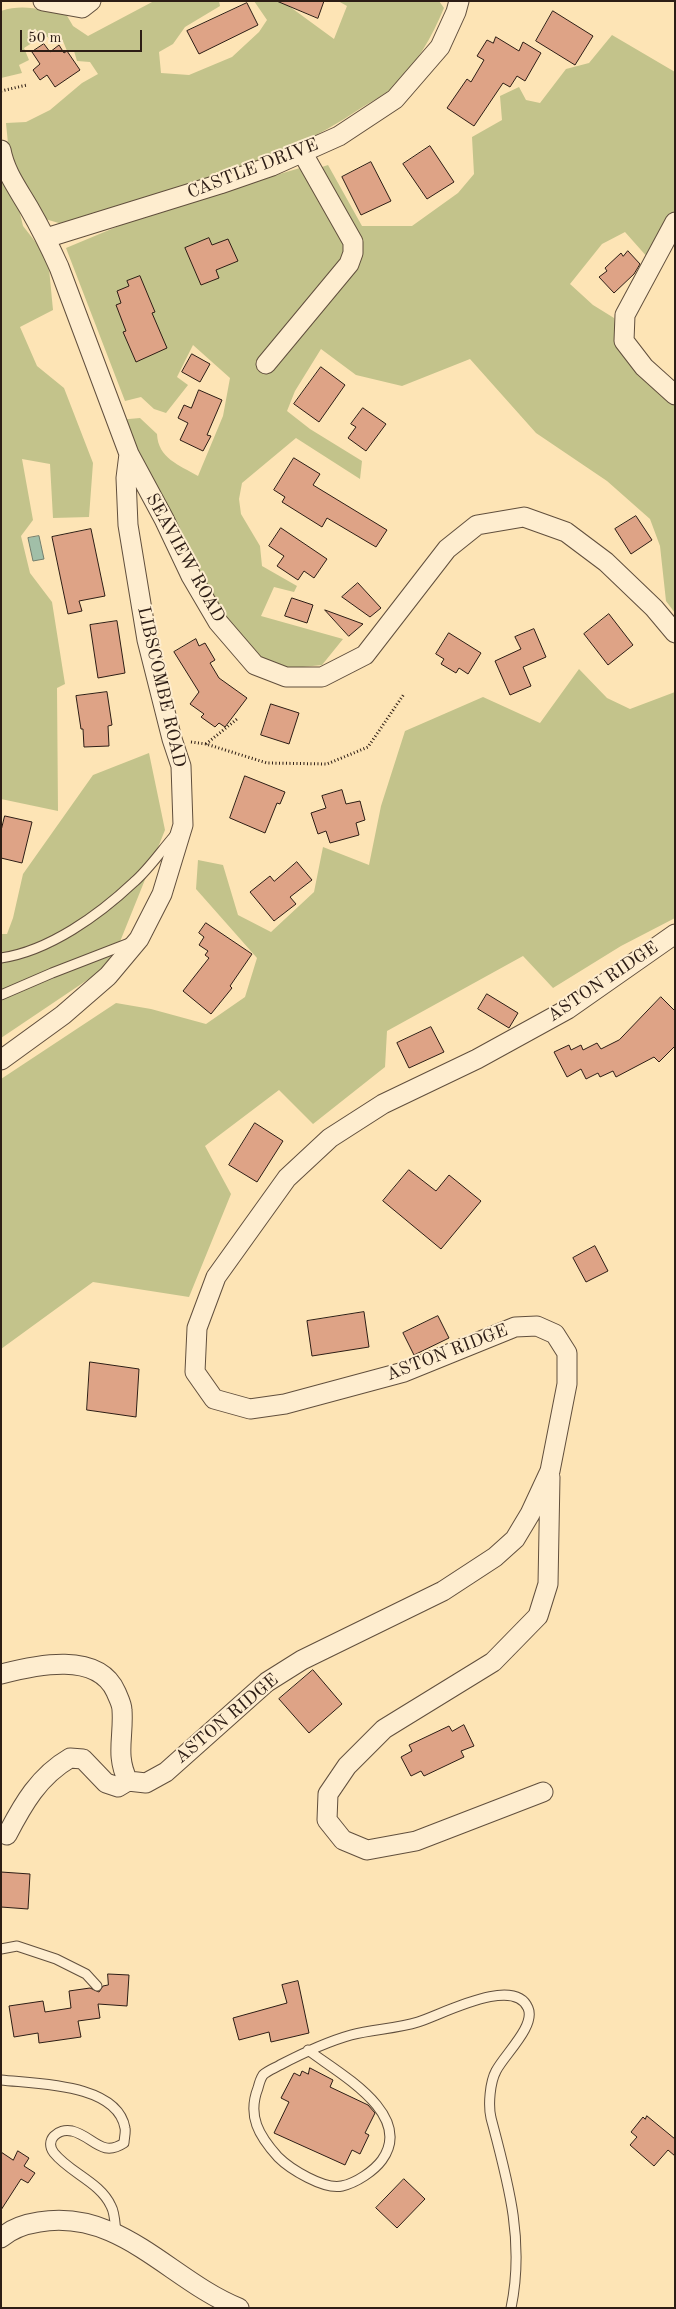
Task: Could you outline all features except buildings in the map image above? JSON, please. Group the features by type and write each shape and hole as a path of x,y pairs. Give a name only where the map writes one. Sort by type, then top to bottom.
{"street":[{"path":"43,1 82,8 91,1"},
{"name":"CASTLE DRIVE","path":"46,238 272,166 339,136 395,99 440,47 459,1"},
{"name":"SEAVIEW ROAD","path":"1,150 14,185 46,238 129,454 164,519 191,576 218,622 255,665 286,677 322,677 365,656 447,549 477,525 524,517 566,532 606,562 654,608 675,633"},
{"path":"266,364 348,264 353,253 353,242 302,152"},
{"path":"675,222 625,315 624,341 644,367 675,395"},
{"name":"LIBSCOMBE ROAD","path":"1,1060 63,1015 108,976 139,939 162,894 183,826 181,766 172,739 147,640 128,525 126,478 129,454"},
{"name":"ASTON RIDGE","path":"7,1835 20,1810 40,1780 70,1758 83,1759 106,1783 118,1787 128,1781 146,1783 166,1772 267,1682 302,1660 443,1591 495,1557 515,1539 530,1514 550,1471 568,1384 567,1353 555,1334 537,1326 515,1328 404,1372 285,1404 250,1409 214,1399 195,1372 197,1328 216,1277 246,1233 287,1178 330,1138 383,1104 477,1059 568,1008 675,934"},
{"path":"543,1792 416,1841 366,1850 344,1840 327,1820 328,1794 347,1766 384,1729 493,1662 538,1616 548,1584 550,1471"},
{"path":"1,1674 53,1665 85,1665 110,1679 122,1707 120,1765 128,1781"},
{"path":"1,2238 26,2224 57,2219 90,2223 116,2233 140,2246 222,2301 239,2308"}],"lane":[{"path":"1,958 20,955 82,925 135,882 183,826"},
{"path":"1,995 139,939"},
{"path":"1,1949 17,1946 56,1959 86,1974 97,1986"},
{"path":"308,2050 380,2107 389,2123 389,2151 375,2170 341,2186 322,2183 302,2175 285,2164 262,2140 254,2123 254,2099 263,2075 308,2050 352,2035 416,2023 488,1996 505,1993 521,1999 528,2008 530,2018 526,2028 494,2073 489,2109 512,2199 517,2250 511,2308"},
{"path":"1,2080 75,2088 97,2095 117,2112 125,2127 124,2143 117,2148 105,2149 78,2132 68,2130 58,2132 52,2138 50,2145 54,2153 96,2188 111,2206 116,2233"}],"path":[{"path":"1,91 27,85"},
{"path":"172,739 206,744 267,763 327,764 368,747 404,694"},
{"path":"206,744 237,719"}],"green space":[{"path":"154,1 219,1 220,6 185,27 173,44 159,52 161,73 189,75 232,57 259,32 267,20 254,1 282,1 334,39 347,6 338,1 439,1 444,8 423,50 393,87 327,129 291,148 254,164 178,191 62,224 42,218 10,164 6,123 26,122 50,110 82,83 98,74 90,62 77,61 74,51 67,51 63,41 43,36 24,48 29,60 19,65 22,73 1,78 1,11 34,8 66,14 73,26 88,36"},
{"path":"612,35 675,72 675,212 649,259 625,232 602,244 570,284 593,305 614,318 618,344 675,401 675,613 666,601 660,546 650,519 607,481 536,433 470,359 402,386 356,375 321,349 295,391 287,411 310,429 362,461 360,479 296,438 242,483 239,499 241,514 260,546 262,566 297,586 294,592 274,587 261,616 343,639 322,665 274,670 234,639 118,420 140,418 157,434 158,442 165,455 198,476 223,416 230,378 193,345 177,377 188,385 166,413 154,409 141,397 125,401 66,248 157,210 300,168 336,230 319,168 328,165 362,226 412,226 458,193 474,174 472,137 502,120 500,96 519,87 526,100 540,103 566,69 589,63"},
{"path":"1,167 18,205 23,226 48,258 53,310 20,327 37,366 64,388 93,463 89,517 53,518 50,464 22,459 33,520 21,536 30,573 52,602 65,684 57,688 58,811 1,799"},
{"path":"579,669 607,698 630,709 675,692 675,918 621,946 553,988 523,956 387,1031 385,1067 313,1124 279,1090 205,1146 231,1194 189,1297 93,1282 1,1349 1,1079 116,1003 151,1009 206,1024 245,997 257,958 196,889 198,860 223,865 238,915 271,932 314,892 323,847 369,865 381,806 405,731 483,697 540,723"},
{"path":"149,753 165,830 111,964 1,1038 1,934 7,934 13,918 23,874 93,775"}],"shaded area":[{"path":"39,536 44,559 33,561 28,538"}]}
